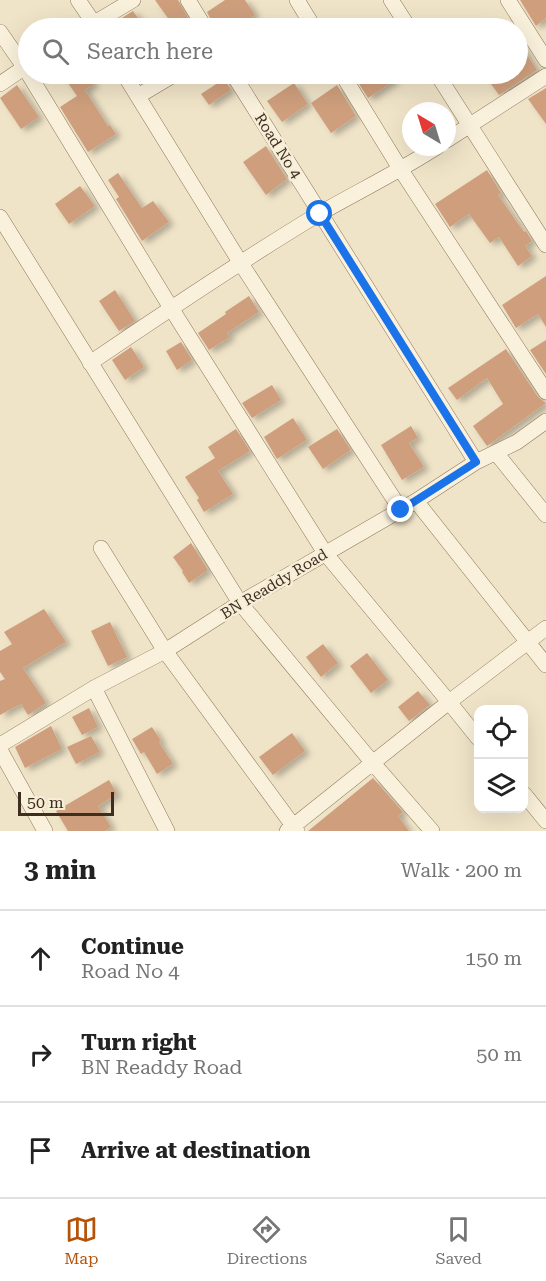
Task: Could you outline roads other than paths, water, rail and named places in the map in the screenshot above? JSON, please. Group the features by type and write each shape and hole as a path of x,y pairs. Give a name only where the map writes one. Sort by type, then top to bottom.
{"street":[{"path":"78,0 87,18"},
{"path":"106,18 133,0"},
{"path":"188,0 199,18"},
{"path":"297,0 308,18"},
{"path":"391,0 403,18"},
{"path":"508,0 519,18"},
{"path":"0,32 18,55"},
{"path":"528,32 546,60"},
{"path":"0,84 18,72"},
{"path":"456,134 546,76"},
{"path":"38,84 171,308 325,553 474,733"},
{"path":"130,84 240,262 401,510"},
{"path":"138,96 158,84"},
{"name":"Road No 4","path":"239,84 476,462"},
{"path":"348,84 401,170 546,392"},
{"path":"443,84 546,245"},
{"path":"90,363 240,262 423,156"},
{"path":"0,217 240,603 432,831"},
{"name":"BN Readdy Road","path":"0,745 94,688 165,651 240,603 416,501 476,462 497,454 546,421"},
{"path":"497,454 546,515"},
{"path":"416,501 546,665"},
{"path":"101,548 165,651 292,829 372,762 546,628"},
{"path":"94,688 167,831"},
{"path":"0,750 45,831"},
{"path":"528,798 544,814"}]}
